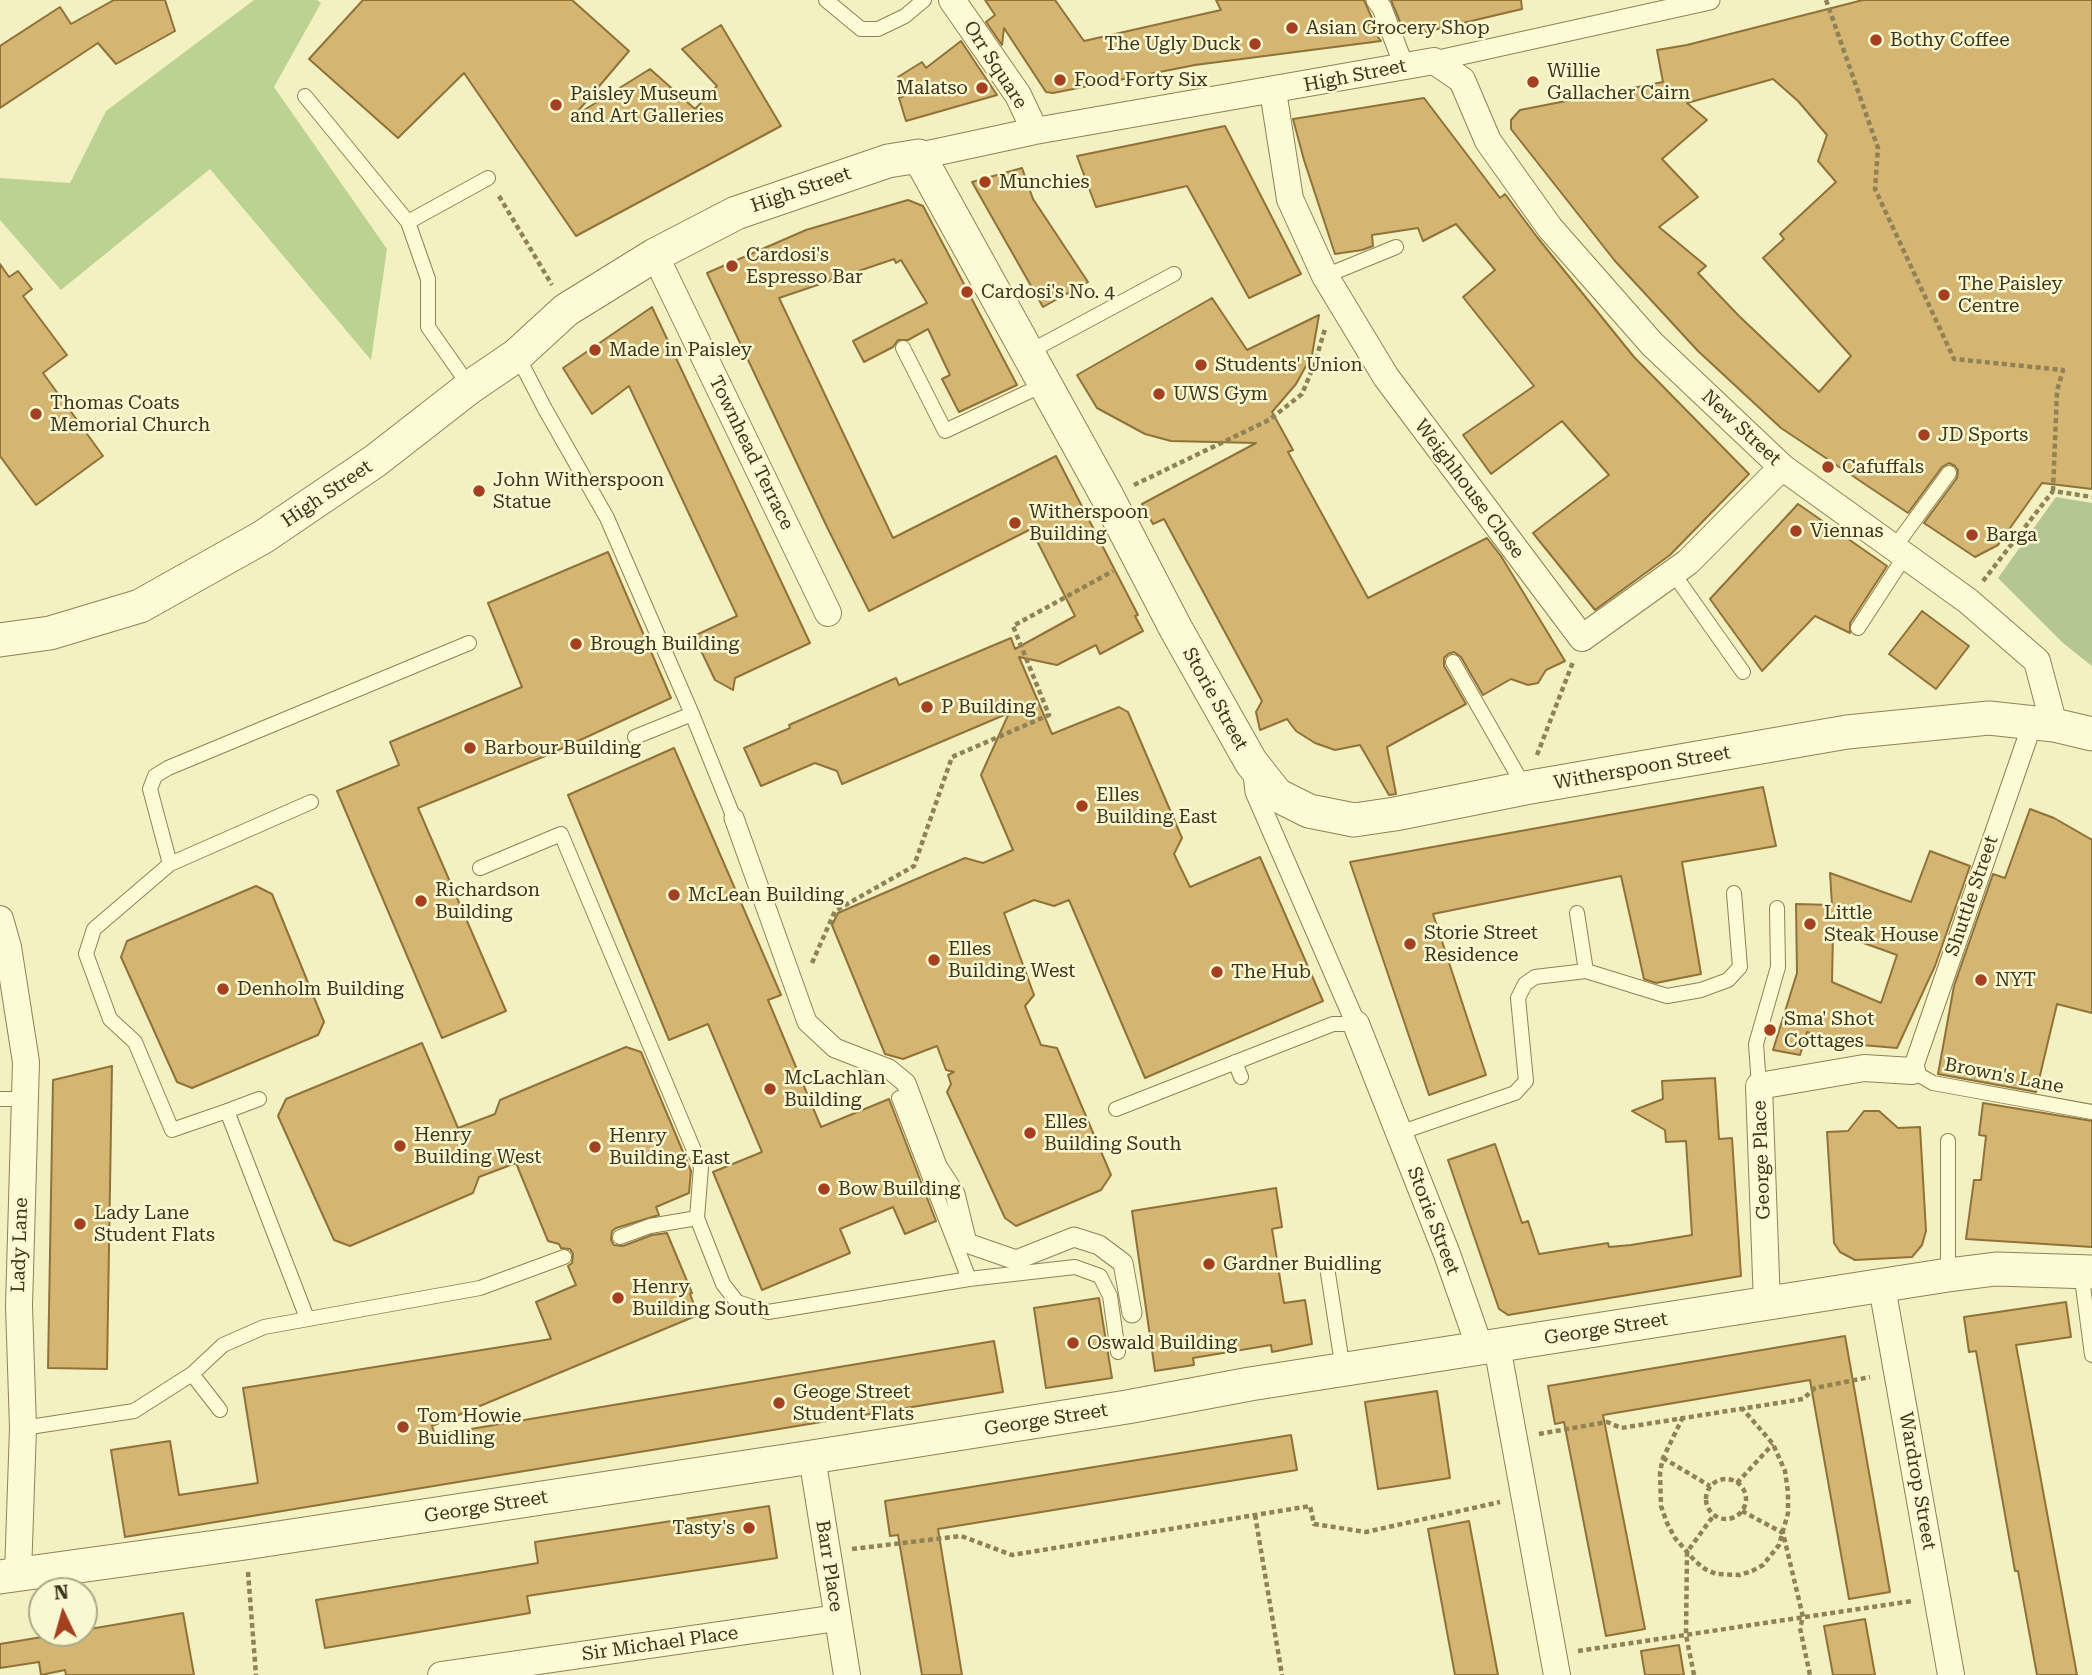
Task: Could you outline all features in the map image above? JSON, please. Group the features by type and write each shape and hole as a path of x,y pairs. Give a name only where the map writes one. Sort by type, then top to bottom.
{"street":[{"name":"Orr Square","path":"952,0 1018,96 1035,131"},
{"path":"1376,0 1382,8 1404,66"},
{"name":"High Street","path":"0,640 50,633 140,607 263,537 375,461 470,387 517,355 566,310 656,254 736,213 888,161 1035,131 1434,61 1710,0"},
{"name":"New Street","path":"1434,61 1462,80 1488,141 1550,228 1652,344 1782,467 1968,601 2037,661 2043,723"},
{"name":"Weighhouse Close","path":"1273,91 1290,199 1330,285 1400,396 1582,638"},
{"name":"Storie Street","path":"919,156 1251,762 1255,792 1356,1024 1447,1254 1488,1347 1514,1438 1555,1665"},
{"name":"Townhead Terrace","path":"656,254 828,613"},
{"path":"1582,638 1688,562 1782,467"},
{"name":"Witherspoon Street","path":"1251,762 1277,795 1309,811 1354,820 1847,732 1989,718 2043,723"},
{"path":"2043,723 2092,734"},
{"name":"Shuttle Street","path":"1912,1071 2043,723"},
{"path":"734,818 807,1023 835,1048 889,1069 906,1083 937,1166 955,1194 967,1243 1016,1260 1074,1237 1099,1245 1122,1263 1132,1314"},
{"name":"Lady Lane","path":"0,919 8,947 26,1062 13,1099 9,1307 23,1428 9,1575"},
{"name":"George Place","path":"1767,1304 1759,1086 1864,1068 1912,1071"},
{"name":"George Street","path":"9,1575 245,1544 812,1457 1128,1407 1250,1384 1948,1275 1996,1269 2086,1271"},
{"name":"Wardrop Street","path":"1882,1287 1951,1675"},
{"name":"Barr Place","path":"812,1457 847,1675"},
{"name":"Sir Michael Place","path":"440,1675 837,1618"}],"lane":[{"path":"826,0 861,29 878,29 905,16 924,0"},
{"path":"304,96 408,222 428,279 428,327 470,387"},
{"path":"408,222 488,178"},
{"path":"1330,285 1396,247"},
{"path":"1027,353 1174,274"},
{"path":"903,348 945,432 1045,384"},
{"path":"517,355 607,518 692,713 734,818"},
{"path":"1857,628 1899,552 1949,473"},
{"path":"1673,573 1743,672"},
{"path":"170,864 150,789 155,776 180,762 469,643"},
{"path":"1453,662 1525,788"},
{"path":"635,737 692,713"},
{"path":"259,1099 172,1130 135,1042 110,1018 86,954 94,929 170,864 311,802"},
{"path":"480,868 561,834 701,1167 697,1218 723,1284 737,1302 768,1312 969,1279 1075,1267 1100,1276 1110,1296 1118,1352"},
{"path":"1399,1133 1515,1093 1526,1081 1518,998 1525,984 1535,977 1586,971 1667,996 1701,990 1728,980 1740,967 1734,893"},
{"path":"1759,1086 1756,1044 1778,967 1777,908"},
{"path":"1577,912 1586,971"},
{"path":"1116,1109 1333,1024 1356,1024"},
{"path":"1235,1062 1241,1077"},
{"name":"Brown's Lane","path":"1912,1071 1933,1083 2092,1112"},
{"path":"899,1098 969,1279"},
{"path":"227,1111 307,1318"},
{"path":"1948,1141 1948,1275"},
{"path":"620,1237 650,1226 697,1218"},
{"path":"23,1428 134,1411 192,1374 223,1345 264,1328 480,1288 564,1257"},
{"path":"1326,1267 1343,1370"},
{"path":"2086,1271 2092,1355"},
{"path":"192,1374 220,1410"}],"path":[{"path":"1826,0 1878,148 1875,189 1954,359 2063,370 2057,391 2053,491 1968,601"},
{"path":"488,178 566,310"},
{"path":"1108,498 1269,420 1302,394 1314,365 1330,285"},
{"path":"2053,491 2092,497"},
{"path":"797,996 835,911 914,866 952,757 1049,715 1013,626 1139,557"},
{"path":"1525,788 1582,638"},
{"path":"1514,1438 1607,1422 1620,1427 1803,1398 1815,1388 1898,1371"},
{"path":"1683,1417 1663,1458 1659,1488 1661,1506 1675,1538 1704,1569 1716,1574 1740,1575 1763,1565 1779,1545 1788,1513 1785,1471 1773,1444 1742,1408"},
{"path":"1737,1483 1773,1444"},
{"path":"1663,1458 1710,1486"},
{"path":"1723,1479 1737,1483 1745,1496 1742,1511 1728,1519 1714,1515 1706,1501 1710,1486 1723,1479"},
{"path":"827,1552 961,1536 1012,1555 1310,1506 1314,1524 1366,1532 1524,1497"},
{"path":"1742,1511 1783,1533 1803,1617 1800,1628 1810,1675"},
{"path":"1255,1515 1282,1675"},
{"path":"1694,1675 1686,1635 1687,1552 1714,1515"},
{"path":"245,1544 256,1675"},
{"path":"1555,1665 1686,1635 1937,1597"}],"green space":[{"path":"254,0 317,0 321,3 274,87 387,249 371,360 210,169 61,290 0,220 0,178 70,183 106,111"},
{"path":"2056,497 2092,503 2092,666 2063,643 1998,578"}],"building":[{"path":"114,0 165,0 175,31 116,64 98,43 0,108 0,46 60,7 71,24"},
{"name":"Paisley Museum and Art Galleries","path":"363,0 572,0 629,51 573,117 650,69 695,109 717,86 682,49 721,25 781,126 576,236 464,73 398,138 309,59"},
{"path":"985,0 1055,0 1084,41 1221,10 1216,0 1364,0 1375,25 1368,24 1381,41 1195,65 1053,93 1046,92 1004,28 1002,45 986,22 995,15"},
{"path":"1391,0 1521,0 1522,9 1425,32 1403,29"},
{"name":"The Paisley Centre","path":"1863,0 2092,0 2092,489 2042,483 1998,545 1975,557 1924,523 1957,478 1958,470 1955,466 1949,463 1942,467 1908,513 1781,428 1698,351 1615,261 1511,129 1511,120 1520,110 1663,82 1657,50 1687,45","holes":["1773,79 1798,101 1827,135 1818,161 1836,182 1780,234 1784,239 1763,258 1851,356 1819,392 1698,273 1706,266 1659,227 1698,197 1662,159 1707,120 1687,103"]},
{"path":"961,41 997,95 906,121 899,98 904,96 898,77 922,62 926,68"},
{"path":"1424,98 1500,198 1505,194 1634,357 1749,474 1670,555 1595,610 1533,533 1609,475 1562,421 1491,474 1463,435 1534,386 1463,297 1495,270 1456,224 1423,241 1418,228 1372,235 1373,246 1335,254 1293,119"},
{"path":"1225,126 1301,274 1249,298 1187,186 1096,207 1077,156"},
{"path":"1022,168 1033,199 1088,282 1043,307 972,182"},
{"path":"908,200 923,206 1017,385 959,412 942,379 950,375 928,329 908,340 898,340 893,347 864,362 853,341 927,303 901,260 896,263 894,259 779,298 893,538 1056,456 1138,615 1135,616 1143,631 1100,654 1096,645 1057,665 1019,657 1052,734 1119,707 1128,712 1182,838 1174,854 1190,887 1260,857 1323,1001 1145,1078 1069,900 1054,906 1034,900 1004,913 1034,995 1025,1006 1041,1045 1057,1048 1111,1175 1101,1190 1016,1226 1005,1218 947,1092 951,1084 948,1075 954,1072 946,1070 937,1046 903,1059 885,1054 832,925 838,913 965,858 983,863 1013,850 981,775 1009,713 842,784 837,771 815,763 761,786 744,748 896,678 899,685 1011,638 1015,649 1075,616 1031,529 869,611 707,273 806,230"},
{"name":"Thomas Coats Memorial Church","path":"0,264 9,277 18,271 32,289 23,296 67,355 43,373 103,456 36,505 0,456"},
{"path":"1212,298 1247,350 1319,315 1312,355 1296,384 1272,412 1293,450 1288,452 1368,598 1487,538 1501,556 1565,661 1546,670 1538,683 1528,685 1511,679 1483,695 1461,657 1454,652 1448,654 1444,658 1444,666 1466,704 1387,747 1396,794 1389,795 1360,745 1335,750 1315,743 1296,731 1287,719 1260,730 1256,712 1262,701 1164,519 1153,524 1142,504 1256,443 1171,441 1145,434 1097,408 1077,375"},
{"path":"652,307 810,643 735,678 733,690 715,680 694,636 737,616 629,386 592,414 563,368"},
{"path":"1798,504 1887,566 1850,623 1850,633 1815,616 1762,671 1710,599"},
{"path":"608,552 671,698 550,754 418,808 506,1011 442,1038 337,791 399,765 390,742 522,687 488,603"},
{"path":"1922,611 1969,646 1936,689 1889,654"},
{"path":"674,748 781,995 768,1000 821,1127 889,1099 936,1221 905,1234 893,1207 840,1229 850,1253 762,1290 713,1172 762,1152 708,1024 669,1040 568,795"},
{"name":"Storie Street Residence","path":"1763,787 1776,846 1682,862 1701,974 1656,983 1644,979 1621,876 1433,914 1486,1075 1429,1095 1350,862"},
{"path":"2030,809 2054,818 2092,840 2092,1013 2057,1004 2036,1092 1938,1074 1954,986 1993,874 2005,878"},
{"path":"1930,851 1970,866 1935,966 1897,1048 1838,1043 1807,1032 1800,1055 1773,1050 1797,973 1796,904 1832,905 1830,873 1911,902","holes":["1833,932 1897,955 1881,1003 1832,982"]},
{"name":"Denholm Building","path":"256,886 272,894 324,1022 318,1035 192,1088 177,1082 121,957 127,941"},
{"path":"422,1043 458,1128 495,1114 500,1100 626,1047 641,1052 691,1171 689,1193 656,1207 659,1215 616,1228 612,1231 611,1240 614,1245 623,1246 652,1235 667,1233 692,1293 690,1294 698,1315 432,1426 435,1435 994,1341 1003,1392 125,1537 111,1450 170,1441 179,1495 258,1483 243,1388 551,1339 536,1302 576,1285 568,1266 572,1263 573,1254 570,1249 561,1248 559,1244 548,1241 516,1163 479,1177 473,1193 350,1246 334,1240 278,1116 286,1099"},
{"name":"Lady Lane Student Flats","path":"112,1066 107,1369 48,1368 53,1080"},
{"path":"1715,1078 1719,1139 1732,1138 1741,1276 1508,1315 1499,1309 1448,1160 1495,1144 1522,1223 1528,1221 1539,1254 1608,1243 1609,1247 1631,1245 1692,1235 1686,1141 1666,1142 1665,1130 1632,1111 1663,1099 1662,1081"},
{"path":"1983,1103 2092,1121 2092,1247 1966,1239 1974,1180 1981,1180 1986,1136 1979,1135"},
{"path":"1864,1111 1879,1111 1898,1128 1920,1127 1926,1231 1922,1245 1912,1257 1855,1260 1840,1252 1834,1243 1827,1132 1848,1131"},
{"name":"Gardner Buidling","path":"1276,1188 1282,1227 1272,1229 1284,1303 1305,1300 1312,1344 1272,1352 1271,1345 1193,1358 1194,1365 1155,1371 1132,1211"},
{"name":"Oswald Building","path":"1099,1298 1112,1378 1046,1388 1034,1308"},
{"path":"2066,1302 2071,1337 2016,1345 2077,1675 2037,1675 2018,1571 2015,1571 1976,1351 1969,1352 1964,1317"},
{"path":"1845,1336 1890,1592 1849,1599 1810,1380 1603,1415 1645,1629 1606,1636 1564,1422 1555,1424 1548,1386"},
{"path":"1437,1391 1450,1478 1378,1489 1365,1402"},
{"path":"1291,1435 1297,1470 938,1529 962,1675 922,1675 898,1535 890,1536 885,1501"},
{"path":"769,1506 777,1558 527,1596 530,1613 325,1648 316,1600 538,1563 535,1542"},
{"path":"1469,1521 1498,1675 1455,1675 1428,1529"},
{"path":"183,1613 194,1675 66,1675 65,1670 41,1675 39,1662 0,1668 0,1644 28,1639 28,1647 98,1647 98,1628"},
{"path":"1865,1619 1875,1675 1833,1675 1824,1626"},
{"path":"1679,1645 1684,1675 1645,1675 1641,1651"}],"place":[{"name":"Asian Grocery Shop","path":"1292,28"},
{"name":"Bothy Coffee","path":"1876,40"},
{"name":"The Ugly Duck","path":"1255,44"},
{"name":"Food Forty Six","path":"1060,80"},
{"name":"Willie Gallacher Cairn","path":"1533,82"},
{"name":"Malatso","path":"982,88"},
{"name":"Paisley Museum and Art Galleries","path":"556,105"},
{"name":"Munchies","path":"985,182"},
{"name":"Cardosi's Espresso Bar","path":"732,266"},
{"name":"Cardosi's No. 4","path":"967,292"},
{"name":"The Paisley Centre","path":"1944,295"},
{"name":"Made in Paisley","path":"595,350"},
{"name":"Students' Union","path":"1201,365"},
{"name":"UWS Gym","path":"1159,394"},
{"name":"Thomas Coats Memorial Church","path":"36,414"},
{"name":"JD Sports","path":"1924,435"},
{"name":"Cafuffals","path":"1828,467"},
{"name":"John Witherspoon Statue","path":"479,491"},
{"name":"Witherspoon Building","path":"1015,523"},
{"name":"Viennas","path":"1796,531"},
{"name":"Barga","path":"1972,535"},
{"name":"Brough Building","path":"576,644"},
{"name":"P Building","path":"927,707"},
{"name":"Barbour Building","path":"470,748"},
{"name":"Elles Building East","path":"1082,806"},
{"name":"McLean Building","path":"674,895"},
{"name":"Richardson Building","path":"421,901"},
{"name":"Little Steak House","path":"1810,924"},
{"name":"Storie Street Residence","path":"1410,944"},
{"name":"Elles Building West","path":"934,960"},
{"name":"The Hub","path":"1217,972"},
{"name":"NYT","path":"1981,980"},
{"name":"Denholm Building","path":"223,989"},
{"name":"Sma' Shot Cottages","path":"1770,1030"},
{"name":"McLachlan Building","path":"770,1089"},
{"name":"Elles Building South","path":"1030,1133"},
{"name":"Henry Building West","path":"400,1146"},
{"name":"Henry Building East","path":"595,1147"},
{"name":"Bow Building","path":"824,1189"},
{"name":"Lady Lane Student Flats","path":"80,1224"},
{"name":"Gardner Buidling","path":"1209,1264"},
{"name":"Henry Building South","path":"618,1298"},
{"name":"Oswald Building","path":"1073,1343"},
{"name":"Geoge Street Student Flats","path":"779,1403"},
{"name":"Tom Howie Buidling","path":"403,1427"},
{"name":"Tasty's","path":"749,1528"}]}
